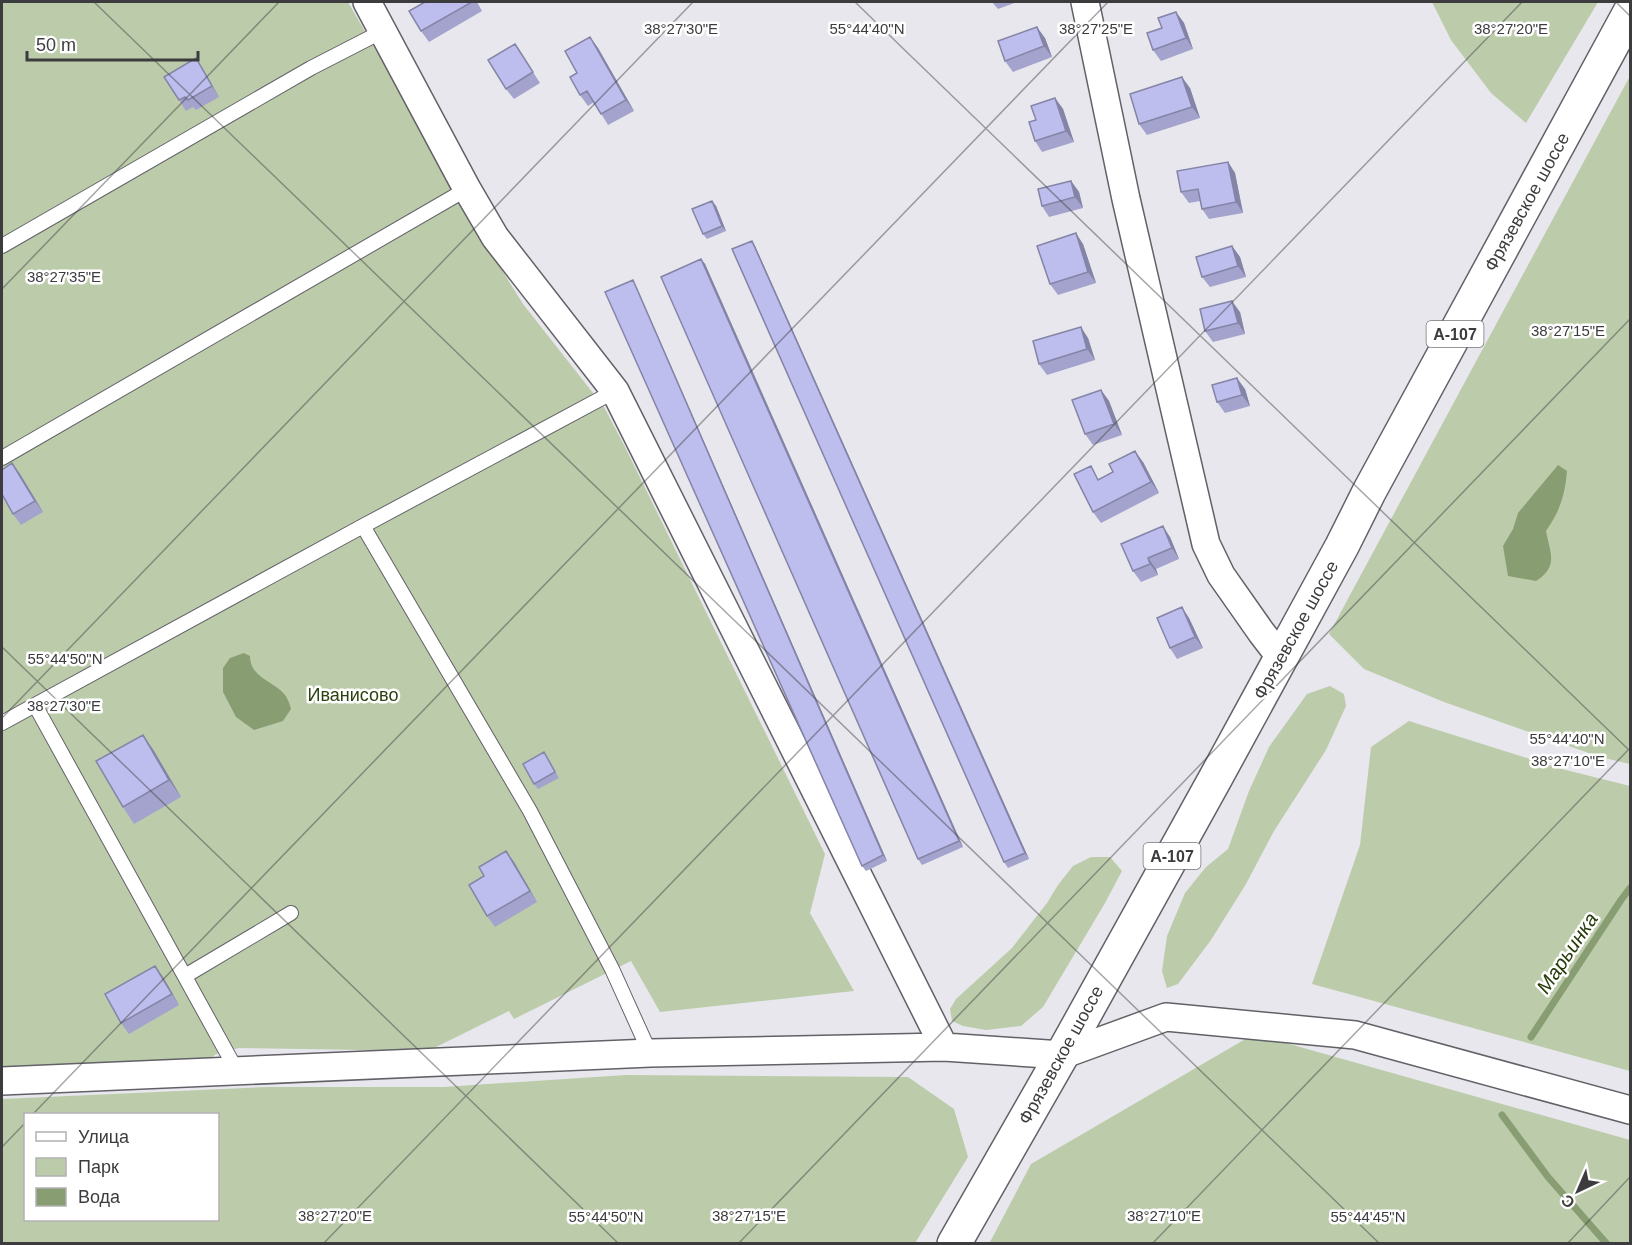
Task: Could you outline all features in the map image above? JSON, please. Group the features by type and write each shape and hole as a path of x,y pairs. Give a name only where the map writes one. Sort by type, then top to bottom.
{"highway":[{"name":"Фрязевское шоссе","path":"954,1244 1062,1055 1281,658 1630,12"}],"street":[{"path":"1085,2 1129,211 1206,544 1221,575 1281,658"},
{"path":"374,11 467,189 495,237 615,392 944,1047"},
{"path":"2,1081 650,1053 944,1047 1062,1055 1166,1017 1355,1035 1630,1110"}],"lane":[{"path":"2,246 311,68 374,11"},
{"path":"2,458 467,189"},
{"path":"2,723 363,526 615,392"},
{"path":"363,526 530,811 612,969 650,1053"},
{"path":"35,705 237,1071"},
{"path":"185,976 291,913"}],"green space":[{"name":"Иванисово","path":"2,2 348,2 419,125 450,187 523,304 604,407 624,445 825,854 810,913 854,991 660,1012 631,961 514,1019 509,1011 428,1051 239,1048 216,1054 207,1061 2,1072"},
{"path":"1432,2 1598,2 1526,123 1491,93 1451,40"},
{"path":"1630,76 1630,764 1600,757 1444,702 1364,669 1329,634"},
{"path":"1330,686 1344,694 1346,706 1326,750 1274,831 1246,884 1211,940 1178,984 1167,988 1162,971 1167,936 1185,893 1206,867 1228,849 1249,791 1269,747 1307,694"},
{"path":"1409,721 1562,769 1630,786 1630,1071 1312,984 1360,845 1371,747"},
{"path":"1091,857 1110,857 1122,871 1043,1007 1021,1026 986,1030 963,1026 952,1021 950,1009 956,999 1012,948 1073,866"},
{"path":"1254,1034 1630,1140 1630,1243 989,1244 1031,1164"},
{"path":"626,1075 908,1077 954,1109 968,1157 915,1243 2,1243 2,1099 267,1087 443,1087"}],"water":[{"path":"1558,465 1567,471 1561,502 1546,531 1551,553 1548,570 1536,581 1508,576 1503,546 1513,529 1518,513"},
{"path":"244,653 250,656 251,663 258,674 280,690 289,702 291,709 283,721 254,730 236,717 223,692 223,668 230,658"}],"building":[{"path":"425,2 472,2 421,31 409,11"},
{"path":"1176,12 1186,38 1153,50 1147,33 1162,28 1158,18"},
{"path":"1037,27 1044,46 1005,61 998,41"},
{"path":"590,37 626,100 601,114 587,91 580,95 570,77 577,73 565,51"},
{"path":"515,44 533,72 506,89 488,60"},
{"path":"196,58 212,86 188,100 185,97 179,100 164,77"},
{"path":"1182,77 1192,107 1139,124 1130,94"},
{"path":"1055,98 1066,131 1035,141 1029,122 1036,120 1031,106"},
{"path":"1228,162 1236,202 1202,209 1198,189 1181,192 1177,171"},
{"path":"1071,181 1075,197 1042,206 1038,189"},
{"path":"712,201 722,226 703,234 692,209"},
{"path":"1076,233 1088,272 1050,284 1037,246"},
{"path":"752,241 1025,853 1004,862 732,249"},
{"path":"1232,246 1238,266 1202,277 1196,257"},
{"path":"701,259 959,841 918,859 661,277"},
{"path":"633,280 883,855 862,866 605,292"},
{"path":"1232,301 1238,323 1205,331 1200,309"},
{"path":"1081,327 1087,349 1039,364 1033,341"},
{"path":"1237,378 1242,395 1217,402 1212,385"},
{"path":"1101,390 1114,424 1085,434 1072,400"},
{"path":"1135,451 1151,482 1093,512 1074,474 1091,466 1098,480 1113,472 1109,464"},
{"path":"12,463 35,501 13,514 2,494 2,470"},
{"path":"1163,526 1172,548 1148,558 1150,564 1133,571 1121,544"},
{"path":"1182,607 1195,637 1170,648 1157,618"},
{"path":"143,735 169,780 123,807 96,761"},
{"path":"544,752 555,772 534,784 523,764"},
{"path":"506,851 530,891 487,916 469,885 484,876 479,867"},
{"path":"155,966 172,994 121,1023 105,994"}],"waterway":[{"name":"Марьинка","path":"1531,1037 1630,888"},
{"name":"Марьинка","path":"1502,1115 1548,1177 1607,1244"}]}
